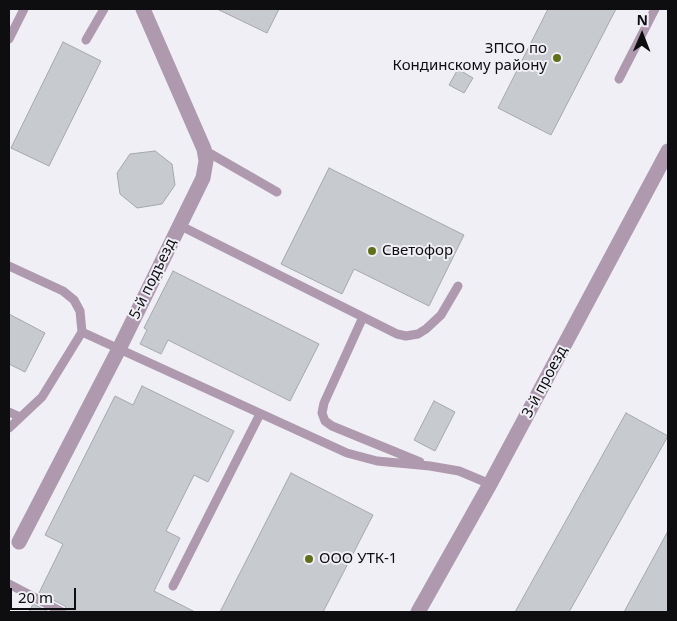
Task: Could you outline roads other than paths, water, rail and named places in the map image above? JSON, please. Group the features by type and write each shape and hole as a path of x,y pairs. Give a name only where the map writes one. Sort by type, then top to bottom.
{"street":[{"name":"5-й подъезд","path":"19,542 119,350 203,178 206,161 204,150 143,9"},
{"name":"3-й проезд","path":"418,612 490,484 668,151"}],"lane":[{"path":"10,34 24,9"},
{"path":"86,40 104,9"},
{"path":"619,79 655,9"},
{"path":"204,150 277,192"},
{"path":"179,224 397,334 406,336 418,334 426,329 441,315 458,286"},
{"path":"9,266 63,291 74,300 80,311 82,332 42,397 9,428"},
{"path":"363,317 324,403 322,413 326,421 332,426 430,466"},
{"path":"82,332 347,453 377,461 459,471 490,484"},
{"path":"9,412 20,417"},
{"path":"172,586 260,414"},
{"path":"9,584 62,612"}],"place":[{"name":"ЗПСО по Кондинскому району","path":"557,58"},
{"name":"Светофор","path":"372,251"},
{"name":"ООО УТК-1","path":"309,559"}]}
